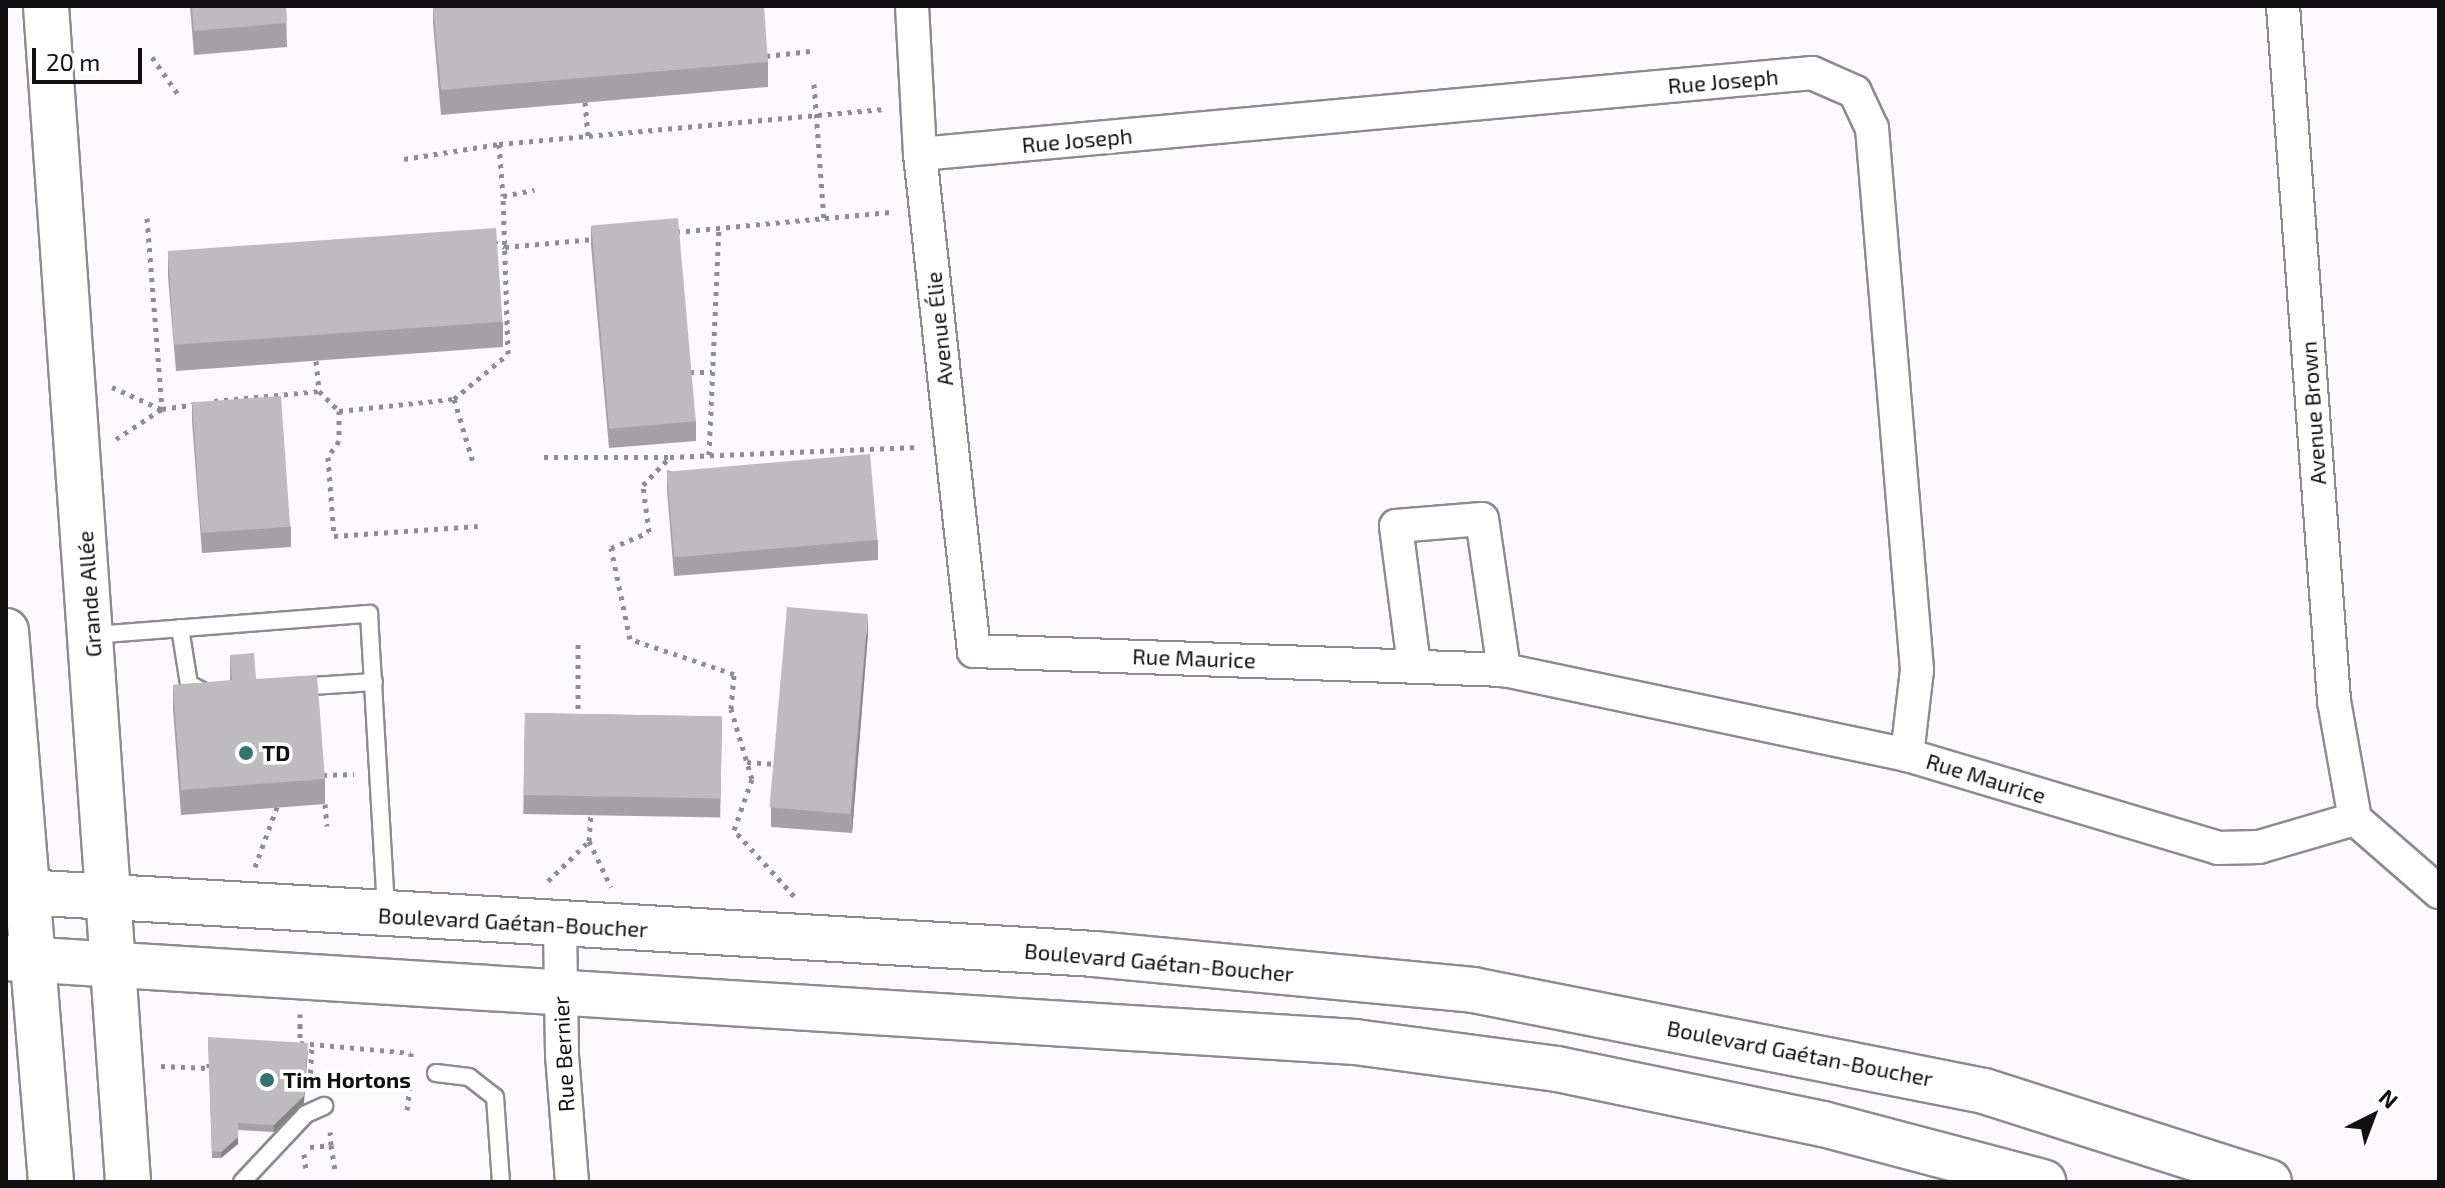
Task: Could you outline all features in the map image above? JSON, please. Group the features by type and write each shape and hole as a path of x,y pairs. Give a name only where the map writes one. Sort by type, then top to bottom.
{"main road":[{"name":"Grande Allée","path":"46,6 128,1182"},
{"path":"6,631 20,958 51,1182"},
{"name":"Boulevard Gaétan-Boucher","path":"16,891 1094,954 1473,990 1984,1091 2269,1182"},
{"path":"20,958 560,993 1260,1032 1467,1055 1823,1124 2043,1182"}],"street":[{"name":"Avenue Élie","path":"912,6 920,154 974,651"},
{"name":"Avenue Brown","path":"2283,6 2334,701 2355,819"},
{"name":"Rue Joseph","path":"920,154 1812,73 1855,92 1872,128 1917,670 1907,755"},
{"path":"1414,665 1396,526 1482,519 1504,670"},
{"name":"Rue Maurice","path":"974,651 1504,670 1907,755 2218,848 2259,847 2355,819"},
{"path":"2355,819 2439,892"},
{"name":"Rue Bernier","path":"560,925 560,993 572,1182"}],"lane":[{"path":"92,635 369,614 386,915"},
{"path":"180,628 189,684 202,693 220,692"},
{"path":"270,689 374,682"},
{"path":"436,1073 469,1077 495,1097 501,1182"},
{"path":"242,1182 306,1114 321,1107"}],"path":[{"path":"766,56 811,51"},
{"path":"152,57 180,97"},
{"path":"814,84 819,115 824,219"},
{"path":"585,102 588,136"},
{"path":"404,159 499,144 917,105"},
{"path":"339,411 454,399 508,354 499,144"},
{"path":"503,196 534,190"},
{"path":"673,232 926,209"},
{"path":"147,218 162,409"},
{"path":"709,455 719,228"},
{"path":"491,241 505,247 597,239"},
{"path":"499,295 507,295"},
{"path":"316,361 319,391 339,411 339,441 328,457 334,536 478,526"},
{"path":"690,372 712,372"},
{"path":"108,385 162,409"},
{"path":"112,442 162,409 230,398 319,391"},
{"path":"230,398 231,408"},
{"path":"454,399 473,462"},
{"path":"544,457 670,457 952,445"},
{"path":"786,452 787,466"},
{"path":"670,457 643,485 649,532 611,548 630,639 734,674 731,709 752,779 734,830 836,941"},
{"path":"578,644 578,733"},
{"path":"322,760 327,826"},
{"path":"747,762 776,764"},
{"path":"312,805 325,804"},
{"path":"254,868 273,808 286,807"},
{"path":"591,815 589,841 611,887"},
{"path":"544,884 589,841"},
{"path":"300,1013 300,1043"},
{"path":"291,1049 300,1043 411,1053"},
{"path":"312,1044 321,1107 335,1169"},
{"path":"156,1066 209,1068 208,1056"},
{"path":"303,1147 331,1145"}],"building":[{"path":"192,6 286,6 287,23 194,31"},
{"path":"433,6 764,6 768,62 441,90"},
{"path":"678,218 696,421 609,429 591,226"},
{"path":"496,228 503,322 174,345 168,251"},
{"path":"281,396 290,527 201,533 192,402"},
{"path":"870,454 877,540 674,557 667,472"},
{"path":"787,607 868,614 850,814 769,807"},
{"path":"254,653 256,679 317,675 325,779 181,790 173,685 232,680 230,655"},
{"path":"525,713 722,716 721,798 524,795"},
{"path":"208,1037 308,1043 304,1096 274,1125 238,1123 238,1137 221,1152 212,1151"}],"place":[{"name":"TD","path":"246,753"},
{"name":"Tim Hortons","path":"267,1080"}]}
